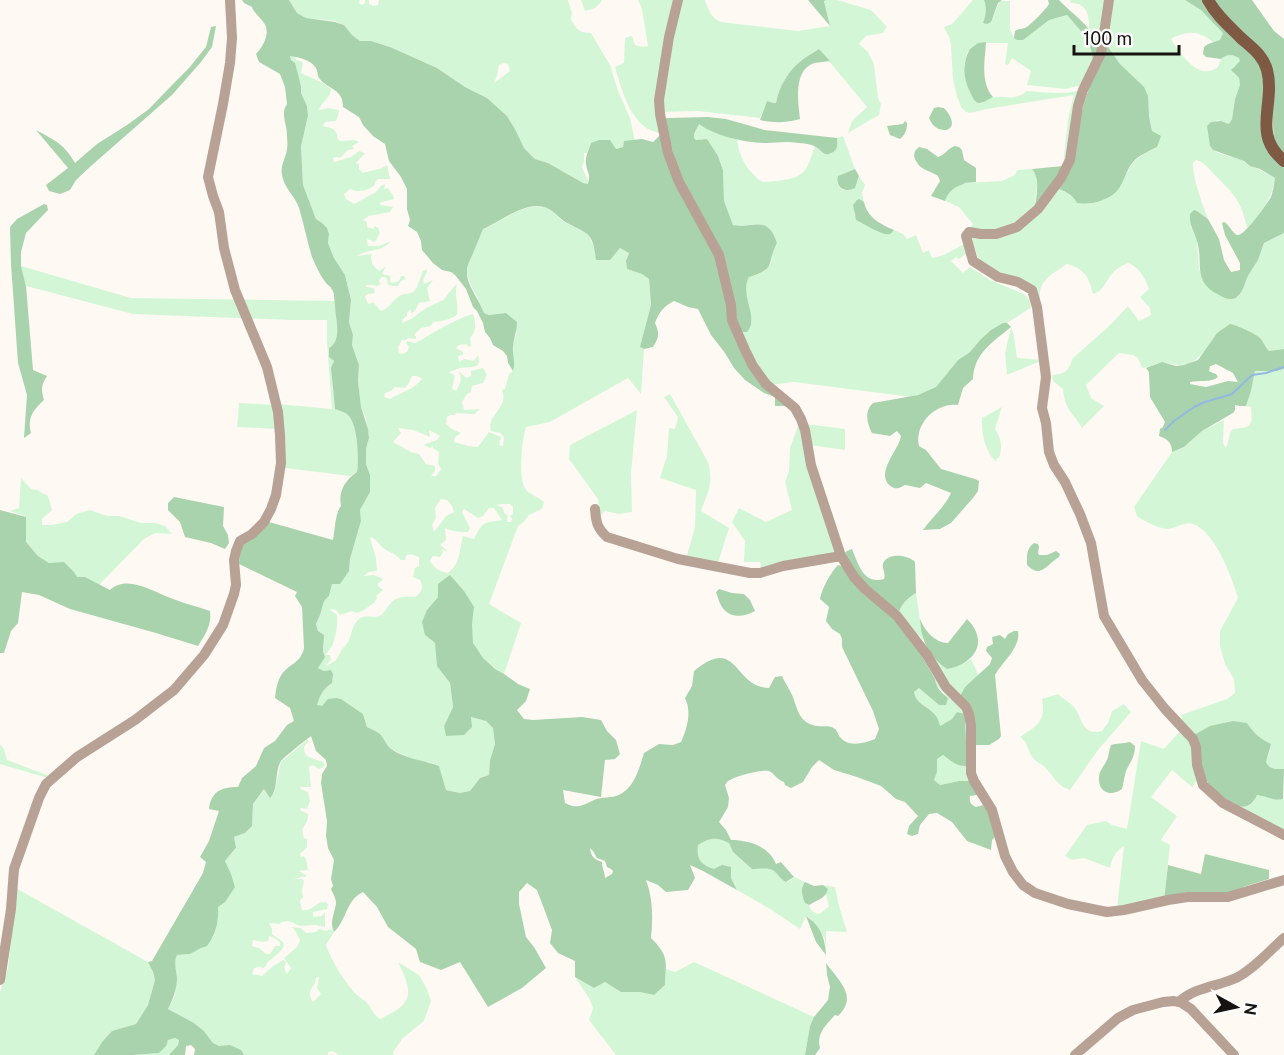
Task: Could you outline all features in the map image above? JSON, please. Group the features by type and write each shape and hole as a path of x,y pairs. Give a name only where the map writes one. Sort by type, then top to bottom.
{"main road":[{"path":"1208,0 1223,21 1257,51 1263,60 1268,77 1267,137 1274,152 1284,161"}],"street":[{"path":"0,980 11,909 14,869 46,784 77,757 135,720 174,690 204,655 223,625 234,594 236,585 234,560 240,541 252,534 264,522 276,495 281,463 278,412 267,367 235,290 224,248 219,212 208,177 230,63 232,38 230,0"},
{"path":"678,0 669,37 659,100 668,153 679,182 719,255 731,305 732,320 753,366 766,384 795,408 801,419 811,465 841,556 864,589 897,616 927,655 946,687 966,707 971,726 971,773 992,810 997,832 1012,872 1023,885 1035,893 1107,912 1188,897 1228,897 1284,880"},
{"path":"1109,0 1101,53 1078,106 1070,160 1061,178 1038,209 1017,227 996,234 969,232 966,241 973,261 998,277 1018,282 1032,290 1037,307 1046,378 1042,408 1049,452 1080,514 1091,543 1104,616 1142,680 1193,739 1203,785 1223,803 1284,835"},
{"path":"595,509 596,524 607,537 678,559 721,568 760,573 783,566 841,556"},
{"path":"1179,1002 1197,990 1236,978 1284,938"},
{"path":"1076,1055 1118,1018 1133,1010 1163,1002 1179,1002 1191,1009 1234,1055"}],"green space":[{"path":"242,0 289,0 297,13 306,18 344,25 360,41 371,41 390,47 437,68 465,87 487,98 507,116 524,148 535,159 548,163 583,183 588,184 589,180 586,161 591,143 610,140 616,149 623,147 624,141 642,139 653,142 661,134 717,256 740,348 789,406 775,406 775,397 764,393 745,380 711,335 698,309 674,301 670,303 662,310 655,323 658,335 653,347 644,349 640,347 651,305 649,279 627,269 626,261 629,253 620,248 610,260 596,260 589,236 550,210 537,206 521,209 483,229 467,269 469,283 484,313 489,315 506,313 517,322 513,346 513,371 507,356 493,345 485,332 483,323 466,289 455,275 442,270 433,263 422,250 417,232 408,226 410,220 407,209 407,189 389,161 385,144 373,136 359,117 343,107 341,96 319,78 314,65 304,59 290,56 295,63 301,93 307,106 308,116 301,146 303,185 316,219 327,228 328,243 345,275 351,300 349,322 353,335 352,345 359,365 361,407 369,438 366,464 370,475 370,492 360,510 361,521 350,559 349,571 340,584 332,584 316,624 318,631 324,635 325,657 318,668 324,671 331,670 333,674 332,683 322,692 317,705 322,706 328,699 341,699 363,714 367,727 380,734 391,749 439,766 446,790 460,793 470,791 480,778 489,775 490,760 495,744 493,728 486,721 471,717 472,727 464,735 446,736 444,726 453,707 450,683 437,666 435,643 425,635 422,622 427,610 438,597 438,584 450,575 474,607 473,643 483,658 495,669 530,689 526,701 517,710 524,719 582,717 601,720 616,740 620,754 615,759 605,760 601,797 563,790 565,803 569,805 579,806 622,793 635,778 644,753 659,744 673,745 681,742 688,720 685,698 692,686 694,671 708,661 719,658 728,660 748,680 757,685 769,688 775,677 782,676 805,721 816,726 833,728 848,743 866,742 875,739 879,729 873,711 842,647 840,634 826,621 829,607 820,599 827,580 838,565 844,567 889,610 914,642 938,688 948,698 946,705 939,705 919,688 914,692 917,700 933,713 940,726 952,719 957,712 965,714 967,766 957,765 943,755 937,759 937,772 934,780 940,785 972,781 977,795 970,796 971,803 976,807 988,806 996,836 992,840 991,850 967,841 952,822 937,813 929,814 920,825 918,834 912,836 907,834 909,826 918,816 905,802 896,799 881,786 834,770 819,760 803,782 791,788 769,771 739,776 725,785 729,798 728,807 719,822 731,840 744,841 763,848 776,864 781,862 794,877 786,882 772,870 752,869 733,852 729,843 714,839 706,840 698,845 699,858 706,866 714,869 722,865 731,867 731,878 737,890 690,865 695,878 688,890 666,892 658,885 646,880 652,909 651,938 664,954 666,964 665,985 654,995 621,992 605,982 594,988 575,977 575,961 558,953 550,943 552,930 537,890 527,883 519,892 519,904 526,937 546,968 522,988 488,1007 460,962 441,970 420,962 416,949 388,927 377,907 363,892 349,905 334,932 332,921 336,903 331,889 333,886 331,879 334,860 328,848 327,821 321,783 322,774 327,766 326,760 316,751 311,736 281,761 273,794 270,798 264,789 253,804 252,826 245,833 234,837 236,848 225,861 235,887 225,902 218,907 213,937 207,946 190,954 177,955 176,958 177,984 168,1009 194,1023 213,1043 219,1046 230,1045 241,1050 244,1055 194,1055 195,1049 191,1045 186,1046 185,1055 169,1055 178,1045 179,1040 175,1038 168,1040 159,1053 94,1055 112,1031 136,1024 148,1005 155,980 148,962 152,961 203,873 206,862 200,857 209,841 219,811 209,809 212,798 222,789 238,787 242,778 256,766 264,748 275,741 287,725 294,721 290,708 275,698 280,677 298,660 304,648 302,607 295,596 297,592 239,564 243,542 269,522 333,540 342,491 349,479 357,472 358,451 354,426 348,415 335,409 331,368 334,361 329,357 329,348 337,334 334,294 312,257 299,208 282,175 287,146 284,115 287,104 285,87 280,74 259,62 256,54 265,40 266,27 252,7","holes":["590,848 597,858 605,861 607,867 613,871 612,874 605,878 602,862 593,857"]},
{"path":"289,0 360,0 359,3 362,5 365,0 369,0 369,4 374,6 378,5 379,0 568,0 572,13 571,19 578,30 591,33 610,65 630,118 635,141 624,141 623,147 616,149 591,143 587,153 584,153 582,167 589,184 583,183 548,163 535,159 524,148 507,116 487,98 465,87 437,68 390,47 371,41 360,41 344,25 335,21 306,18 297,13","holes":["508,64 510,71 494,83 499,65"]},
{"path":"581,0 602,0 595,8 585,11"},
{"path":"638,0 677,0 667,42 661,134 648,129 635,117 626,101 615,67 624,63 625,38 632,36 635,45 648,46 642,9"},
{"path":"680,0 705,0 712,16 721,22 798,31 830,26 824,0 837,0 871,10 887,27 883,33 866,36 859,44 868,52 874,64 878,98 881,104 879,115 848,133 852,121 867,107 819,49 793,69 782,85 776,103 767,101 760,118 698,111 662,112"},
{"path":"808,0 826,0 824,1 830,26"},
{"path":"973,0 984,0 993,17 1000,1 1010,1 1010,29 1014,38 1049,20 1067,15 1089,42 1093,61 1085,84 1066,89 1027,85 1031,71 1012,58 1008,65 1005,64 1008,43 978,43 967,53 964,66 980,103 994,97 1015,97 1027,91 1062,93 1083,89 1070,154 1063,166 1068,119 1074,95 970,113 961,107 953,80 951,45 944,27 952,24"},
{"path":"984,0 1002,0 998,3 991,22 987,24 983,23 986,12"},
{"path":"1048,0 1059,0 1093,34 1099,49 1093,63 1088,43 1067,15 1049,20 1023,40 1014,38 1015,31 1027,27 1049,4"},
{"path":"1070,0 1106,0 1098,42 1089,29 1085,9 1071,3"},
{"path":"1112,0 1185,0 1201,10 1223,33 1220,40 1214,43 1193,33 1182,34 1171,39 1186,60 1197,69 1208,71 1218,67 1221,59 1226,55 1240,58 1240,62 1233,67 1240,85 1232,119 1229,124 1217,120 1210,146 1217,152 1241,160 1275,178 1274,185 1266,205 1247,228 1236,198 1202,162 1196,160 1193,163 1194,177 1208,219 1197,211 1191,227 1197,240 1199,269 1205,284 1232,299 1239,296 1252,267 1258,260 1264,243 1284,233 1284,349 1269,351 1254,334 1217,333 1197,359 1186,364 1160,363 1142,368 1138,358 1119,353 1086,385 1091,398 1104,406 1082,428 1067,407 1063,389 1054,382 1053,375 1066,371 1072,359 1128,306 1139,321 1151,315 1150,308 1140,297 1149,289 1143,277 1135,267 1128,263 1115,271 1102,289 1093,294 1085,274 1067,264 1044,282 1040,298 979,261 971,237 1004,235 1059,189 1075,198 1117,191 1133,162 1157,147 1144,88 1120,64 1106,44"},
{"path":"1185,0 1203,0 1255,54 1265,77 1263,131 1284,166 1284,233 1264,243 1241,292 1232,299 1212,291 1202,279 1199,249 1190,214 1194,210 1208,219 1219,239 1224,260 1231,272 1240,270 1240,263 1225,235 1222,223 1226,223 1237,235 1245,231 1271,197 1275,178 1244,161 1213,150 1210,146 1207,126 1211,122 1221,121 1229,124 1232,119 1240,85 1239,78 1231,70 1240,61 1232,55 1221,59 1206,57 1203,54 1204,47 1220,40 1223,33 1201,10"},
{"path":"1213,0 1252,0 1274,31 1284,39 1284,156 1274,141 1273,78"},
{"path":"216,26 212,47 172,95 91,166 76,180 70,190 60,194 49,191 46,185 68,168 36,130 59,144 75,163 97,144 149,109 206,47 211,27"},
{"path":"986,42 985,78 993,97 979,103 973,99 968,87 965,65 970,49 978,43"},
{"path":"1106,44 1120,64 1144,87 1148,96 1152,131 1161,136 1157,147 1133,162 1117,191 1098,202 1077,203 1071,196 1059,189 1086,97"},
{"path":"819,49 830,61 815,63 803,72 798,87 800,119 780,122 760,120 767,101 776,103 785,79 793,69"},
{"path":"290,56 295,56 296,60 303,62 301,73 331,89 319,110 329,108 339,110 338,116 336,121 325,122 323,126 335,131 340,141 359,142 352,146 354,149 348,150 340,158 333,158 334,162 351,157 359,151 365,153 356,163 359,164 359,169 363,173 387,165 390,179 378,179 369,189 360,191 350,189 344,194 346,199 354,204 376,192 385,184 384,189 388,188 394,199 379,203 393,207 390,212 369,216 363,220 367,222 367,227 373,229 375,226 380,233 375,242 367,239 368,246 379,246 391,241 379,249 357,256 372,254 372,264 379,271 386,266 382,274 390,276 392,283 399,281 401,276 406,279 398,286 388,285 385,277 381,277 379,281 381,284 377,286 366,285 366,287 374,288 375,293 365,296 368,304 373,302 381,311 384,310 401,295 413,292 418,286 423,271 427,269 423,280 424,284 433,280 427,288 430,301 419,303 411,313 411,309 402,323 443,300 457,283 457,315 421,328 414,335 416,339 402,340 398,347 399,353 407,352 409,347 407,341 415,343 450,323 473,314 475,327 470,338 471,346 466,344 456,348 463,352 463,355 458,356 459,362 464,359 474,361 478,355 478,365 449,372 455,376 452,389 456,391 460,384 459,371 466,378 471,376 471,371 483,368 487,375 483,383 472,386 471,392 462,402 464,410 480,409 474,414 456,413 447,417 446,424 461,433 455,437 454,442 478,447 489,432 501,437 499,445 503,446 504,437 500,433 491,431 490,425 503,402 502,390 505,389 514,366 512,353 517,333 506,313 489,315 484,313 467,273 468,260 483,229 529,207 544,207 566,223 585,232 595,250 619,248 629,252 626,261 627,269 649,279 651,305 641,347 644,349 641,394 628,378 550,422 526,427 522,450 522,479 527,491 544,502 542,509 529,515 518,526 489,604 521,623 504,674 486,661 475,647 472,633 473,607 450,575 438,597 427,610 425,635 435,643 438,666 450,683 453,707 444,726 471,717 486,721 493,728 495,744 490,760 489,775 480,778 470,791 460,793 446,790 439,766 429,762 420,762 389,748 380,734 367,727 363,714 341,699 322,707 316,705 322,692 332,683 331,670 324,671 318,668 324,646 316,624 332,584 349,571 350,559 361,521 360,510 370,492 370,475 366,464 369,438 366,418 361,407 359,365 352,345 353,335 349,322 351,300 345,275 328,243 329,234 321,222 316,219 303,185 301,146 308,116 301,85","holes":["412,376 422,379 411,388 390,399 384,397 385,393 395,387 405,388","398,428 413,430 430,437 429,430 440,436 437,440 423,445 431,448 432,446 439,452 438,464 441,469 436,476 431,476 435,471 435,466 426,464 419,454 393,442 401,433","441,499 447,500 454,512 446,516 434,532 432,525 436,518 435,508","510,504 513,507 511,522 507,522 508,515 502,507 496,505","489,508 494,508 502,520 484,524 474,539 463,536 457,561 448,573 436,568 430,561 433,556 440,557 443,552 441,549 449,552 440,545 446,540 445,528 456,532 468,532 470,528 462,512 464,509 478,518 483,516","371,537 401,560 405,560 410,554 419,557 419,566 415,568 413,577 420,580 421,591 415,597 396,599 381,615 359,619 337,659 325,666 331,660 330,655 326,655 336,635 337,622 337,615 329,609 336,610 340,615 352,611 357,613 375,602 376,596 383,590 378,586 383,579 374,575 364,576 369,572 377,571"]},
{"path":"934,108 944,108 950,116 951,127 947,130 937,128 929,118"},
{"path":"708,117 726,119 765,130 837,138 835,150 826,154 805,143 758,143 731,138 699,124 694,134 696,140 707,139 718,156 723,170 724,201 733,225 764,226 773,234 777,243 767,268 749,277 746,291 751,320 747,332 739,329 725,266 681,181 664,119"},
{"path":"905,121 907,128 900,139 890,135 887,126 903,124"},
{"path":"699,124 737,139 745,163 762,182 785,180 801,174 810,161 815,146 824,154 837,147 837,138 843,136 855,169 843,174 837,182 839,187 843,190 858,181 859,176 865,185 862,193 864,202 859,200 854,205 854,215 887,235 894,230 903,234 907,239 916,235 923,253 929,250 932,258 944,255 964,244 968,252 959,259 956,257 951,261 963,273 970,267 990,280 1024,294 1032,307 1007,323 1003,323 981,339 970,352 958,360 936,387 911,397 794,382 771,385 739,329 752,322 746,299 747,281 754,273 771,264 772,253 777,243 770,229 765,226 733,225 724,201 723,170 718,156 703,139 694,139"},
{"path":"955,146 962,150 964,160 976,168 976,182 964,183 955,188 945,201 931,196 940,181 938,176 921,167 914,156 919,147 927,149 938,157"},
{"path":"1063,166 1063,170 1035,206 1037,181 1032,169"},
{"path":"855,169 859,176 855,188 844,190 838,184 838,176"},
{"path":"1032,169 1036,173 1035,206 1019,224 989,233 970,228 973,224 959,207 945,201 952,190 963,183 1002,181 1015,175 1017,170"},
{"path":"859,199 864,202 868,212 875,219 894,230 890,234 883,234 856,220 853,205"},
{"path":"44,204 47,205 48,210 26,233 21,252 33,370 47,376 42,388 44,400 32,415 31,433 24,438 27,395 18,363 10,227 17,219"},
{"path":"21,266 131,298 335,301 337,333 334,344 329,348 329,357 334,361 332,377 335,409 348,415 354,426 358,451 357,472 350,476 285,468 278,404 332,409 327,342 327,320 133,314 26,286"},
{"path":"1003,323 1011,327 991,343 981,355 974,370 973,379 963,388 958,405 942,407 935,411 928,416 920,430 919,446 926,450 941,469 979,481 978,491 951,523 940,529 923,530 951,493 926,483 920,488 905,485 896,488 887,482 886,469 901,436 897,431 890,436 872,433 868,421 868,410 873,403 918,395 936,387 958,360 970,352 991,330"},
{"path":"1230,324 1259,337 1269,351 1284,349 1284,369 1255,371 1246,406 1235,405 1233,413 1202,431 1184,447 1172,452 1169,442 1159,436 1160,429 1165,422 1150,397 1149,372 1146,368 1162,362 1176,366 1198,360 1217,333","holes":["1216,364 1233,373 1238,382 1228,381 1206,387 1190,384 1190,382 1208,381 1218,377 1209,371 1210,366"]},
{"path":"1011,327 1017,358 1043,360 1007,375 1005,353"},
{"path":"1284,369 1284,769 1278,769 1268,765 1266,762 1270,750 1247,723 1220,725 1194,735 1182,721 1181,715 1227,699 1235,693 1234,679 1225,664 1220,646 1220,631 1238,598 1222,556 1209,536 1201,529 1190,523 1170,529 1160,528 1137,516 1134,507 1172,452 1184,447 1202,431 1224,420 1223,443 1225,447 1233,429 1250,424 1251,407 1246,406 1255,371"},
{"path":"670,394 708,462 710,482 701,511 729,528 717,566 686,559 695,527 696,490 660,478 667,456 669,428 675,429 678,417 664,397"},
{"path":"239,403 275,405 279,429 237,427"},
{"path":"1002,407 995,429 1001,446 996,462 984,442 982,418"},
{"path":"637,410 631,472 632,512 619,514 605,511 600,516 598,499 569,459 570,445"},
{"path":"800,420 835,553 762,571 760,562 744,562 745,541 732,522 739,508 766,522 792,510 785,482 789,471 790,448"},
{"path":"806,424 845,429 845,450 809,445"},
{"path":"21,478 31,489 48,496 52,510 42,519 42,525 67,522 76,514 90,510 141,523 155,523 165,526 172,534 155,533 144,539 99,585 85,577 77,577 38,556 26,542 26,517 10,511 19,508"},
{"path":"174,497 224,507 223,526 229,543 225,549 185,537 180,522 168,510 168,503"},
{"path":"0,510 26,517 26,542 38,556 49,563 64,562 77,577 85,577 110,590 124,584 139,585 210,611 209,625 198,646 70,609 39,595 22,592 18,623 11,631 4,653 0,653"},
{"path":"1034,543 1038,544 1039,555 1047,555 1056,551 1060,554 1059,557 1040,571 1032,569 1027,565 1027,556 1028,550"},
{"path":"852,549 862,572 871,579 884,579 883,564 885,560 893,556 903,556 915,562 916,593 905,602 898,614 859,580 845,552"},
{"path":"719,589 744,594 755,611 742,616 729,614 719,602 716,592"},
{"path":"916,593 923,640 898,614 905,602"},
{"path":"920,619 931,636 948,643 967,619 977,636 976,651 965,662 947,669 927,648"},
{"path":"1014,631 1018,631 1017,643 995,675 1001,736 989,745 976,745 960,696 965,687 990,664 992,658 986,651 987,647 993,644 992,637 1000,635 1005,639"},
{"path":"934,659 947,669 971,659 979,676 965,687 960,696"},
{"path":"935,679 965,714 957,712 952,719 940,726 932,712 919,702 914,692 919,688 939,705 948,698 936,685"},
{"path":"1058,694 1074,707 1086,729 1090,731 1102,731 1112,711 1124,704 1131,712 1098,750 1070,790 1059,784 1045,767 1034,759 1020,737 1039,722 1043,713 1042,699"},
{"path":"1233,721 1247,723 1252,730 1271,744 1266,762 1271,768 1284,769 1283,799 1257,795 1251,803 1244,806 1236,805 1227,801 1211,787 1202,772 1194,735 1210,726"},
{"path":"1181,730 1191,742 1198,779 1192,787 1172,770 1151,797 1177,816 1161,840 1170,845 1164,900 1117,909 1124,846 1115,855 1110,868 1084,858 1072,860 1065,856 1087,825 1106,821 1127,829 1141,741 1164,749"},
{"path":"308,739 304,751 310,758 323,762 325,765 319,769 313,765 309,767 311,787 300,787 308,792 310,801 307,809 301,808 300,810 308,814 303,830 304,838 307,839 307,847 300,854 306,859 308,870 299,871 307,876 294,879 304,881 303,898 300,902 302,910 323,902 328,904 327,909 313,912 313,917 325,914 325,927 300,926 289,921 279,924 269,923 272,934 283,942 284,946 266,966 254,968 252,974 262,976 283,960 286,962 287,974 291,968 284,958 297,947 300,940 291,927 301,928 306,933 316,932 319,929 326,931 331,929 334,932 326,945 335,964 352,990 380,1019 399,1008 407,997 407,982 398,962 419,975 431,1001 424,1021 403,1038 393,1052 394,1055 339,1055 332,1051 328,1052 328,1055 244,1055 241,1050 219,1047 194,1023 168,1009 175,996 174,960 177,955 190,954 213,937 218,920 218,907 231,874 225,861 236,849 234,837 245,833 252,826 253,804 265,789 274,794 281,762","holes":["269,936 280,943 280,946 275,946 270,954 252,946 253,940 268,941","319,977 317,988 321,994 313,1002 310,992 316,978"]},
{"path":"1130,742 1135,746 1134,753 1126,771 1122,789 1114,793 1106,792 1099,783 1099,775 1107,760 1111,745"},
{"path":"0,744 7,760 52,777 51,779 0,764"},
{"path":"943,755 957,765 967,766 972,781 940,785 934,780 937,772 937,759"},
{"path":"1257,795 1284,799 1284,830 1238,806 1250,805"},
{"path":"706,839 720,839 729,843 733,852 752,869 771,869 788,882 795,877 805,882 802,886 805,903 817,914 829,906 826,894 828,889 823,885 835,887 847,932 826,931 826,955 825,939 811,919 806,916 800,929 737,890 731,878 705,866 700,861 697,851 698,844"},
{"path":"1205,854 1269,870 1269,879 1243,887 1244,892 1164,900 1168,865 1201,874"},
{"path":"805,882 814,886 823,885 828,889 826,894 809,905 805,903 802,887"},
{"path":"14,887 148,962 153,972 155,980 148,1005 136,1024 112,1031 94,1055 0,1055 0,992 8,968"},
{"path":"806,916 821,933 826,955 816,942"},
{"path":"694,962 814,1017 810,1026 805,1055 616,1055 589,1020 593,1008 575,977 594,988 605,982 621,992 654,995 665,985 666,969 675,972"},
{"path":"826,963 841,982 847,995 847,1002 838,1016 835,1015 823,1030 819,1038 820,1048 815,1055 805,1055 810,1026 814,1017 828,1000 830,987"},
{"path":"175,1038 179,1040 178,1045 169,1055 133,1055 159,1053 168,1040"}],"waterway":[{"path":"1165,430 1194,407 1232,394 1252,375 1284,367"}]}
